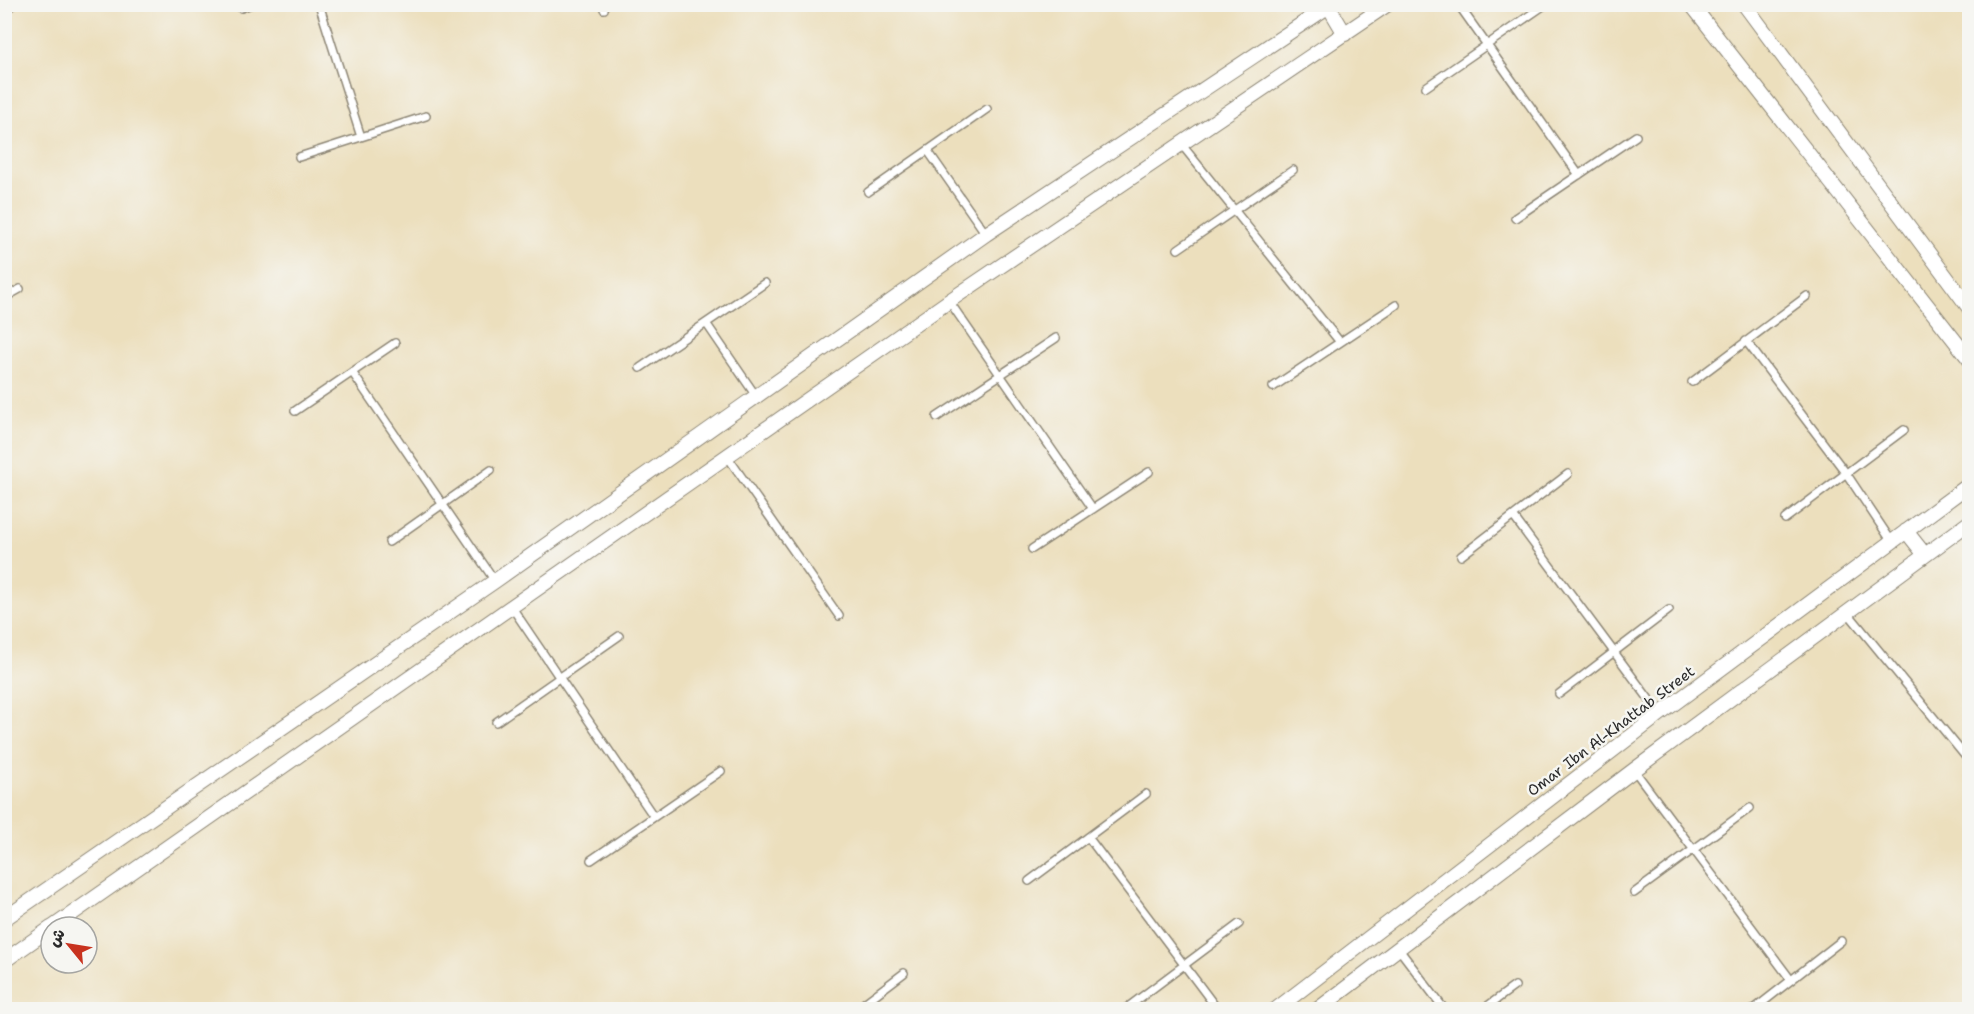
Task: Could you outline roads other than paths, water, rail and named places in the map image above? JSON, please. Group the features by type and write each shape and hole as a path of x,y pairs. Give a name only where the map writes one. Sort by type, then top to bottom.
{"street":[{"path":"4,7 9,4"},
{"path":"71,915 949,301 1388,4"},
{"path":"1691,4 1970,360"},
{"path":"1744,4 1970,309"},
{"path":"4,919 495,581 986,234 1331,5 1345,34"},
{"name":"Omar Ibn Al-Khattab Street","path":"1275,1010 1660,714 1970,484"},
{"path":"1317,1010 1634,770 1970,522"},
{"path":"1906,531 1925,555"},
{"path":"4,961 39,937"}],"lane":[{"path":"241,8 251,4"},
{"path":"319,4 361,137"},
{"path":"1458,4 1579,175"},
{"path":"1426,87 1545,4"},
{"path":"868,192 987,110"},
{"path":"299,157 426,116"},
{"path":"1515,218 1636,136"},
{"path":"1182,145 1340,342"},
{"path":"928,151 986,234"},
{"path":"1178,249 1293,170"},
{"path":"640,368 765,283"},
{"path":"4,298 20,289"},
{"path":"1692,382 1807,296"},
{"path":"949,301 1093,509"},
{"path":"1273,387 1396,305"},
{"path":"706,323 756,396"},
{"path":"938,417 1056,338"},
{"path":"1746,341 1846,473 1892,542"},
{"path":"295,411 395,343"},
{"path":"352,372 495,581"},
{"path":"1785,519 1904,430"},
{"path":"727,456 839,616"},
{"path":"388,542 491,470"},
{"path":"1032,549 1149,472"},
{"path":"1461,556 1568,474"},
{"path":"1514,516 1660,714"},
{"path":"511,606 654,817"},
{"path":"1559,694 1669,610"},
{"path":"1848,613 1970,762"},
{"path":"496,722 619,636"},
{"path":"1634,770 1791,980"},
{"path":"591,860 721,771"},
{"path":"1029,881 1146,794"},
{"path":"1634,893 1750,808"},
{"path":"1088,837 1218,1010"},
{"path":"1124,1010 1239,924"},
{"path":"1753,1010 1841,941"},
{"path":"1398,948 1445,1010"},
{"path":"855,1010 904,973"},
{"path":"1482,1010 1515,986"}]}
